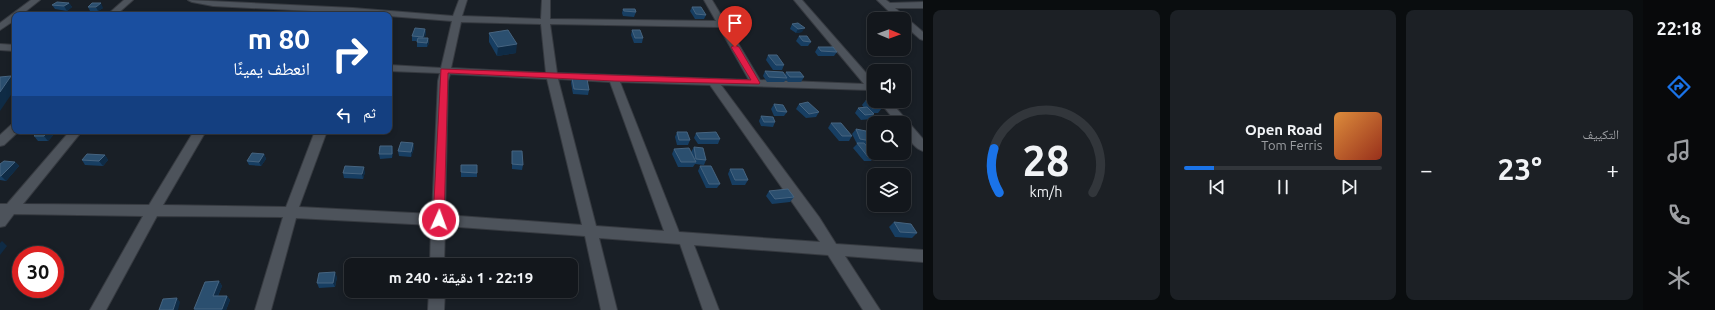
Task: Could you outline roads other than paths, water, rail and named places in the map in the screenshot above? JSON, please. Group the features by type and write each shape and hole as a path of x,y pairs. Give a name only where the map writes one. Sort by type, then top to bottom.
{"street":[{"path":"21,12 36,0"},
{"path":"115,12 129,0"},
{"path":"192,0 287,10 368,12"},
{"path":"287,10 301,0"},
{"path":"353,11 360,0"},
{"path":"437,258 444,71 463,0"},
{"path":"546,0 545,22 551,76 592,232 609,310"},
{"path":"708,0 756,83"},
{"path":"798,0 867,81"},
{"path":"884,3 923,5"},
{"path":"884,3 894,12"},
{"path":"392,14 489,21 721,24"},
{"path":"0,27 12,19"},
{"path":"911,27 923,37"},
{"path":"0,47 12,48"},
{"path":"392,68 614,79 867,88"},
{"path":"614,79 679,238 711,310"},
{"path":"713,82 833,248 872,310"},
{"path":"890,108 896,116"},
{"path":"0,142 12,131"},
{"path":"911,133 923,147"},
{"path":"0,222 6,209 73,134"},
{"path":"98,310 153,210 198,134"},
{"path":"263,310 291,212 320,134"},
{"path":"6,209 291,212 439,220 833,248 923,256"},
{"path":"436,310 437,298"}]}
